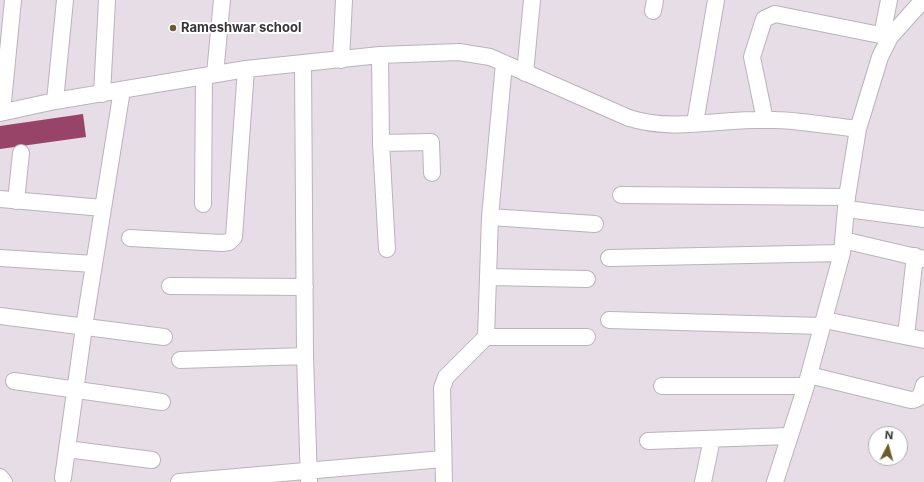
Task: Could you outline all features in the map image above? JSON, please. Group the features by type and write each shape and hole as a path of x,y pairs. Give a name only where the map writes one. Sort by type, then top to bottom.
{"street":[{"path":"13,0 1,112 55,101 246,70 380,55 459,52 490,57 629,118 645,123 695,123 765,120 858,129"},
{"path":"55,101 65,0"},
{"path":"102,94 107,0"},
{"path":"204,204 210,75 222,0"},
{"path":"341,60 344,0"},
{"path":"525,73 532,0"},
{"path":"695,123 716,0"},
{"path":"775,482 808,380 842,247 858,129 886,36 888,0"},
{"path":"886,36 923,0"},
{"path":"765,120 752,57 764,19 767,16 775,14 886,36"},
{"path":"380,55 381,143 387,249"},
{"path":"303,64 305,356 309,476"},
{"path":"444,482 442,388 446,377 486,337 490,217 504,64"},
{"path":"130,238 222,243 229,242 234,237 246,70"},
{"path":"63,478 84,327 122,90"},
{"path":"381,143 431,142 432,173"},
{"path":"21,153 8,200 103,208"},
{"path":"621,195 847,203 924,219"},
{"path":"490,217 595,224"},
{"path":"609,258 842,247 919,258 906,336"},
{"path":"0,258 94,264"},
{"path":"488,277 587,279"},
{"path":"170,286 305,287"},
{"path":"0,316 164,337"},
{"path":"609,320 823,323 924,340"},
{"path":"486,337 587,337"},
{"path":"180,360 305,356"},
{"path":"662,386 808,380 916,400 920,396 924,385"},
{"path":"14,381 162,402"},
{"path":"648,441 789,436"},
{"path":"703,482 712,439"},
{"path":"67,449 152,460"},
{"path":"179,482 309,476 443,459"},
{"path":"0,477 4,482"}],"building":[{"path":"83,114 86,137 0,149 0,126"}],"place":[{"name":"Rameshwar school","path":"173,28"}]}
